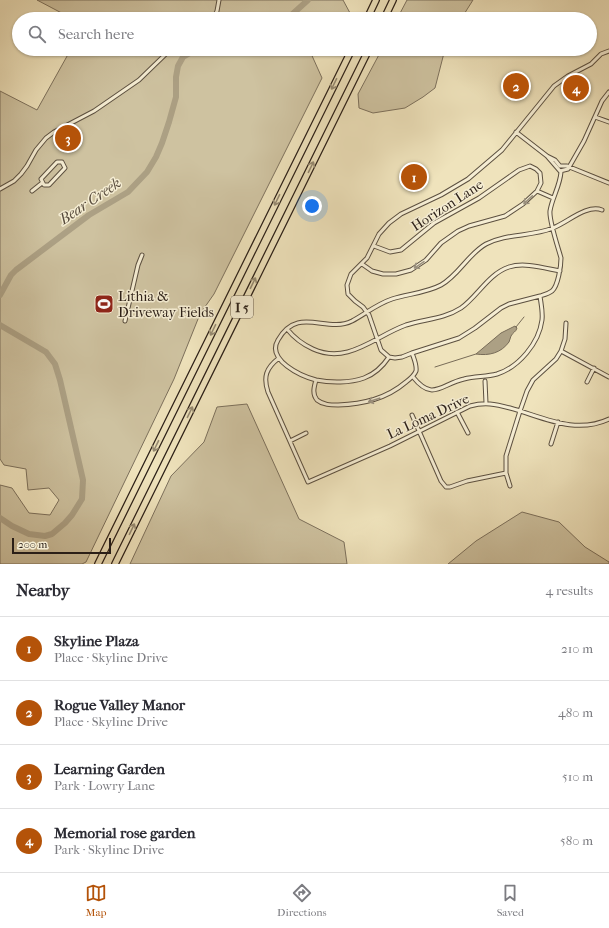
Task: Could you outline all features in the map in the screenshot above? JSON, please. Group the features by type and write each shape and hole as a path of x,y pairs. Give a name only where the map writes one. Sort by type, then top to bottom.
{"highway":[{"path":"370,12 376,0"},
{"path":"387,12 393,0"},
{"name":"I 5","path":"98,564 349,56"},
{"name":"I 5","path":"115,564 366,56"}],"street":[{"path":"216,12 219,0"},
{"path":"516,132 547,156 561,172 560,181 553,198 550,215 561,258 560,270 553,290 540,296 501,308 459,338 398,358 389,357 381,350 367,312 362,306 351,298 347,288 347,281 351,274 362,264 371,252 384,228 394,219 445,193 468,179 496,156 554,86 568,76 591,64 601,54 609,51"},
{"path":"0,189 14,181 21,174 36,150 46,138 54,132 91,113 139,80 164,56"},
{"path":"561,172 570,167 584,141 602,101 609,92"},
{"path":"595,116 609,122"},
{"path":"547,156 555,160 560,166 570,167 609,183"},
{"path":"57,162 61,162 65,165 65,170 52,183 46,186 42,183 41,179 43,176 57,162"},
{"name":"Horizon Lane","path":"374,246 390,252 401,250 434,223 479,198 522,168 528,166 534,168 540,173 541,183 537,191"},
{"path":"32,191 42,183"},
{"path":"362,264 368,269 383,274 407,272 426,260 441,243 451,235 470,226 505,216 523,204 537,191 553,198"},
{"path":"389,357 375,372 360,380 345,382 316,380 292,370 279,358 276,354 276,343 287,329 297,323 306,321 340,325 354,320 390,299 440,285 452,276 476,251 503,237 538,233 566,223 589,209 595,208 602,210"},
{"path":"125,321 138,265 142,255"},
{"path":"287,329 302,344 322,353 341,354 352,352 407,325 441,317 453,312 468,302 495,274 509,267 520,265 560,270"},
{"path":"413,377 423,387 439,390 462,379 488,376 508,370 531,347 540,329 542,317 540,296"},
{"path":"510,486 506,473 506,450 527,391 533,380 556,359 561,351 565,339 566,322"},
{"path":"561,351 609,377"},
{"path":"316,380 314,391 316,398 322,403 334,405 370,401 393,392 413,377 416,368 412,353"},
{"path":"279,358 270,365 265,380 268,392 290,441 306,433"},
{"path":"587,382 594,368"},
{"path":"485,381 486,403"},
{"name":"La Loma Drive","path":"290,441 308,482 390,446 470,406 486,403 577,426 589,426 609,419"},
{"path":"457,412 468,433"},
{"path":"412,415 441,481 446,487 506,473"},
{"path":"551,444 558,422"}],"shaded area":[{"path":"37,0 343,0 349,12 60,12"},
{"path":"407,0 473,0 465,12 401,12"},
{"name":"Lithia & Driveway Fields","path":"67,56 312,56 322,78 214,294 200,314 174,379 86,562 82,564 0,564 0,485 12,488 29,513 50,515 59,500 49,488 28,490 26,469 4,465 0,459 0,91 37,110"},
{"path":"378,56 443,56 435,88 405,108 373,113 359,108 358,94"},
{"path":"515,326 517,329 511,336 506,346 502,349 486,355 476,354 501,333"},
{"path":"247,404 299,519 344,542 347,564 130,564 171,476 204,442 217,407"},
{"path":"522,512 559,522 585,547 609,562 609,564 448,564 476,541"}],"waterway":[{"name":"Bear Creek","path":"295,12 308,0"},
{"name":"Bear Creek","path":"0,295 11,275 16,270 89,215 128,192 147,172 156,157 169,122 176,97 176,77 178,66 185,56"},
{"path":"516,327 524,317"},
{"name":"Bear Creek","path":"0,325 46,352 55,364 83,480 82,499 72,515 52,534 45,536 29,534 12,526 0,518"},
{"path":"435,367 476,354"}],"place":[{"name":"Rogue Valley Manor","path":"516,86"},
{"name":"Memorial rose garden","path":"576,88"},
{"name":"Learning Garden","path":"68,138"},
{"name":"Skyline Plaza","path":"414,177"},
{"name":"Lithia & Driveway Fields","path":"104,304"}]}
